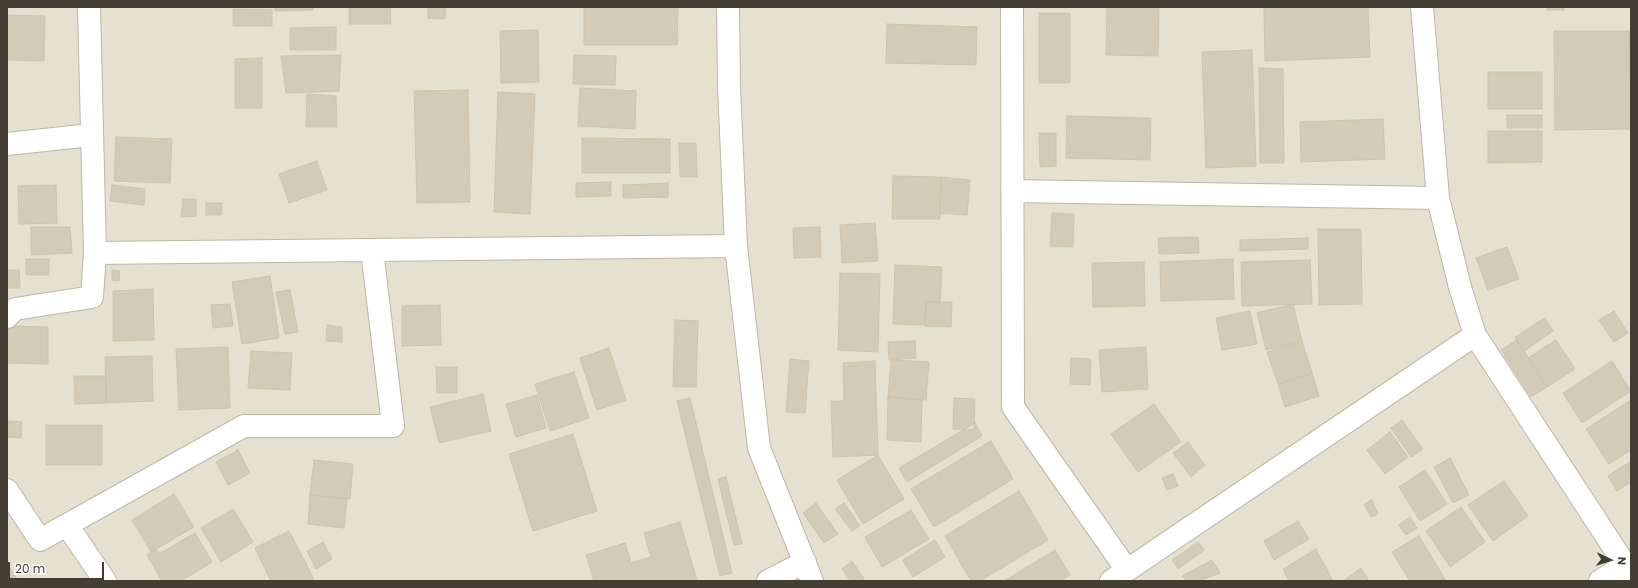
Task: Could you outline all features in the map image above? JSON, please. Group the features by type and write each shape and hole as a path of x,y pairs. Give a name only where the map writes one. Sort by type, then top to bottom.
{"street":[{"path":"7,317 15,309 92,296 95,253 89,7"},
{"path":"728,7 729,86 736,246 759,448 809,572 768,581"},
{"path":"1012,7 1013,407 1119,576 1475,335"},
{"path":"1422,7 1438,198 1460,287 1475,335 1628,570 1600,581"},
{"path":"7,144 91,135"},
{"path":"1012,191 1438,198"},
{"path":"95,253 736,246"},
{"path":"7,490 40,540 244,426 393,426 372,250"},
{"path":"66,525 105,581"}],"shaded area":[{"path":"7,7 1631,7 1631,581 7,581"}],"building":[{"path":"275,7 313,7 313,10 275,11"},
{"path":"349,7 390,7 391,24 349,24"},
{"path":"428,7 446,7 445,19 428,18"},
{"path":"584,7 678,7 677,45 584,45"},
{"path":"1107,7 1159,7 1158,56 1106,55"},
{"path":"1264,7 1368,7 1370,57 1265,61"},
{"path":"1547,7 1564,7 1564,10 1547,10"},
{"path":"233,9 272,10 272,26 233,26"},
{"path":"1039,13 1070,13 1070,83 1039,83"},
{"path":"7,15 45,16 44,61 7,60"},
{"path":"887,24 977,27 976,65 886,63"},
{"path":"336,27 336,50 290,50 290,28"},
{"path":"538,30 539,82 501,83 500,31"},
{"path":"1554,31 1630,31 1631,129 1555,130"},
{"path":"1252,50 1256,166 1206,168 1202,52"},
{"path":"341,55 339,91 286,93 281,56"},
{"path":"574,55 616,56 615,85 573,84"},
{"path":"262,58 262,108 235,108 235,59"},
{"path":"1259,68 1283,69 1284,163 1260,163"},
{"path":"1488,72 1542,72 1542,109 1488,109"},
{"path":"580,88 636,91 635,129 578,126"},
{"path":"468,90 470,202 417,203 414,91"},
{"path":"498,92 535,94 530,214 494,212"},
{"path":"307,94 336,96 337,127 306,127"},
{"path":"1507,115 1542,115 1542,128 1507,128"},
{"path":"1067,116 1151,118 1150,160 1066,158"},
{"path":"1383,119 1385,159 1301,162 1300,122"},
{"path":"1488,131 1542,131 1542,162 1488,163"},
{"path":"1039,133 1056,133 1056,166 1040,167"},
{"path":"116,137 172,139 170,183 114,181"},
{"path":"582,138 670,139 670,173 582,173"},
{"path":"679,143 696,143 697,177 680,177"},
{"path":"317,161 327,190 289,203 279,174"},
{"path":"893,176 941,177 940,219 892,219"},
{"path":"941,177 970,180 967,215 940,213"},
{"path":"611,182 611,196 576,197 576,183"},
{"path":"668,183 668,197 623,198 623,185"},
{"path":"56,185 57,223 19,224 18,186"},
{"path":"112,185 145,189 144,205 110,201"},
{"path":"183,199 196,199 196,216 181,217"},
{"path":"206,203 222,203 221,215 206,215"},
{"path":"1052,213 1074,214 1073,247 1050,246"},
{"path":"875,223 878,261 842,263 840,225"},
{"path":"31,227 70,227 72,253 31,255"},
{"path":"820,227 821,257 794,258 793,228"},
{"path":"1318,229 1361,229 1362,304 1319,305"},
{"path":"1198,237 1199,253 1159,254 1158,238"},
{"path":"1308,238 1308,249 1240,251 1240,240"},
{"path":"1507,247 1519,279 1488,290 1476,258"},
{"path":"26,259 49,259 49,275 26,275"},
{"path":"1233,259 1234,299 1161,301 1160,262"},
{"path":"1310,260 1312,304 1242,306 1241,262"},
{"path":"1144,262 1145,306 1093,307 1092,263"},
{"path":"895,265 942,267 940,302 926,302 925,325 893,324"},
{"path":"7,270 19,270 20,288 7,288"},
{"path":"112,270 120,271 119,281 112,280"},
{"path":"840,273 880,274 878,352 838,350"},
{"path":"270,276 279,338 242,344 232,282"},
{"path":"153,289 154,340 113,341 113,291"},
{"path":"290,290 298,332 285,334 276,292"},
{"path":"926,302 952,302 951,327 925,326"},
{"path":"230,304 233,326 213,328 211,305"},
{"path":"1293,304 1302,341 1266,350 1257,313"},
{"path":"440,305 441,345 402,346 402,306"},
{"path":"1250,311 1257,344 1222,350 1216,318"},
{"path":"1614,311 1628,333 1614,342 1599,320"},
{"path":"1545,318 1553,331 1524,351 1515,337"},
{"path":"675,320 698,321 696,387 673,387"},
{"path":"327,325 342,327 342,342 326,341"},
{"path":"8,326 48,327 48,364 7,363"},
{"path":"1517,340 1547,387 1531,397 1501,350"},
{"path":"1556,340 1575,369 1547,387 1528,358"},
{"path":"915,341 916,358 889,360 888,342"},
{"path":"1302,341 1312,373 1278,384 1267,352"},
{"path":"228,347 230,408 179,410 176,349"},
{"path":"1146,347 1148,389 1102,392 1099,350"},
{"path":"609,348 626,400 597,410 580,358"},
{"path":"251,351 292,353 290,390 248,388"},
{"path":"152,356 153,401 106,403 105,357"},
{"path":"1071,358 1091,359 1090,385 1070,384"},
{"path":"790,359 809,361 805,413 786,412"},
{"path":"891,360 929,362 926,400 888,397"},
{"path":"875,361 878,455 833,457 831,401 844,401 843,363"},
{"path":"1612,361 1631,391 1582,423 1563,393"},
{"path":"436,367 457,367 457,393 437,393"},
{"path":"574,372 589,418 550,431 535,384"},
{"path":"1312,373 1319,396 1285,407 1278,384"},
{"path":"74,376 106,376 106,403 75,404"},
{"path":"483,394 491,431 439,443 430,407"},
{"path":"537,395 546,428 516,437 506,404"},
{"path":"888,397 922,400 921,442 887,440"},
{"path":"690,398 732,573 720,576 677,401"},
{"path":"954,398 975,399 974,430 953,429"},
{"path":"1631,400 1631,450 1609,464 1586,429"},
{"path":"1154,404 1181,442 1138,472 1111,434"},
{"path":"1402,420 1423,449 1411,457 1391,428"},
{"path":"8,421 22,422 21,438 7,437"},
{"path":"975,423 982,436 907,482 899,468"},
{"path":"46,425 102,425 102,465 46,465"},
{"path":"1390,432 1408,457 1385,474 1367,450"},
{"path":"573,434 597,511 533,531 509,454"},
{"path":"991,441 1013,479 934,527 911,489"},
{"path":"1188,442 1205,465 1191,477 1173,453"},
{"path":"238,450 250,473 228,485 216,462"},
{"path":"878,455 904,499 863,524 837,480"},
{"path":"1450,458 1469,495 1453,503 1434,467"},
{"path":"314,460 353,464 350,499 310,495"},
{"path":"1631,461 1631,482 1617,491 1608,476"},
{"path":"1425,470 1447,504 1420,521 1399,487"},
{"path":"1173,474 1178,486 1167,490 1162,478"},
{"path":"726,477 742,544 734,545 718,479"},
{"path":"1504,481 1528,516 1493,541 1468,505"},
{"path":"1019,491 1048,540 980,581 971,581 945,536"},
{"path":"174,494 194,527 151,552 132,520"},
{"path":"310,495 347,499 344,528 308,524"},
{"path":"1372,500 1378,514 1371,517 1364,504"},
{"path":"816,503 838,534 824,543 803,513"},
{"path":"844,503 860,526 852,531 835,509"},
{"path":"1461,507 1485,542 1450,567 1426,531"},
{"path":"233,509 253,542 221,562 201,528"},
{"path":"911,510 929,539 882,567 865,537"},
{"path":"1410,517 1417,528 1406,535 1399,525"},
{"path":"1298,521 1309,539 1274,560 1264,541"},
{"path":"680,522 697,581 594,581 586,555 625,543 631,563 651,557 644,533"},
{"path":"289,531 314,579 310,581 271,581 255,548"},
{"path":"195,533 212,562 181,581 162,581 147,555 156,549 159,554"},
{"path":"1419,536 1446,581 1410,581 1392,552"},
{"path":"935,540 945,557 913,577 903,560"},
{"path":"323,542 332,559 316,569 307,551"},
{"path":"1198,542 1204,550 1178,569 1172,560"},
{"path":"1316,549 1333,581 1289,581 1283,569"},
{"path":"1055,550 1070,575 1060,581 1004,581"},
{"path":"1212,560 1220,573 1199,581 1187,581 1182,576"},
{"path":"852,561 864,579 861,581 851,581 842,569"},
{"path":"7,563 18,581 7,581"},
{"path":"1361,568 1369,581 1343,581"}]}
